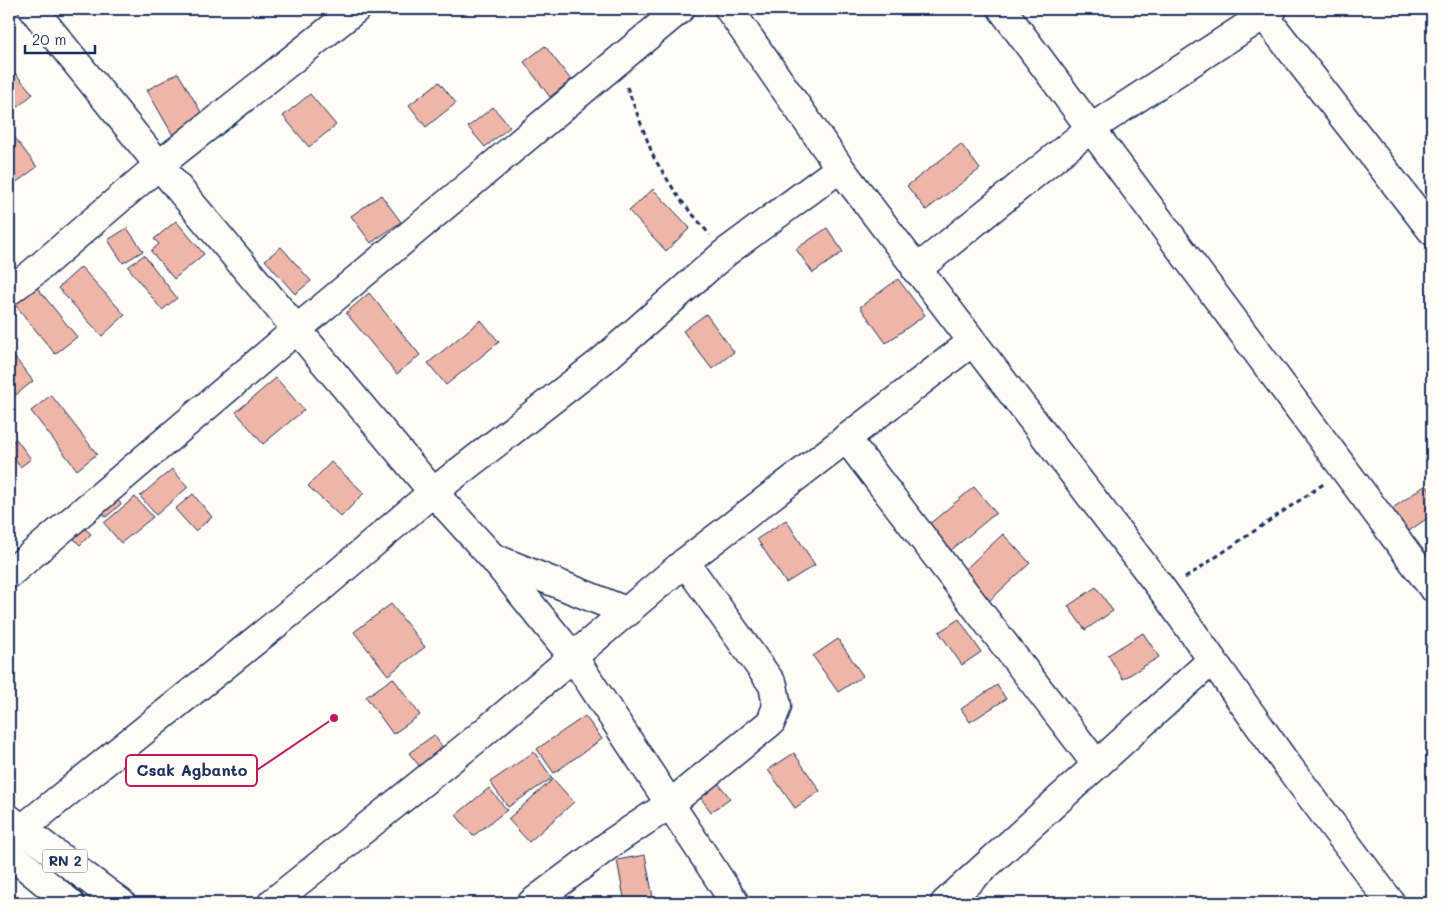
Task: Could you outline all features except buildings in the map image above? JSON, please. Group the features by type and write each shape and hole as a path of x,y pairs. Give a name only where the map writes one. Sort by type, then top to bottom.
{"street":[{"path":"33,9 296,330 433,492 492,557 574,658 735,903"},
{"path":"9,291 159,165 356,9"},
{"path":"9,574 296,330 680,9"},
{"path":"728,9 840,168 916,270 1164,592 1212,661 1391,903"},
{"path":"1002,9 1432,587"},
{"path":"916,270 1090,129 1265,11 1432,231"},
{"path":"12,834 323,586 433,492 602,361 724,252 840,168"},
{"path":"272,903 574,658 685,562 972,342"},
{"path":"846,438 1097,765"},
{"path":"492,557 628,612"},
{"path":"532,903 613,842 670,804 771,722 777,706 774,685 685,562"},
{"path":"945,903 1212,661"},
{"name":"RN 2","path":"12,834 70,903"},
{"name":"RN 2","path":"12,834 121,903"}],"path":[{"path":"618,62 654,158 679,198 724,252"},
{"path":"1164,592 1345,469"}],"place":[{"name":"Csak Agbanto","path":"334,718"}]}
